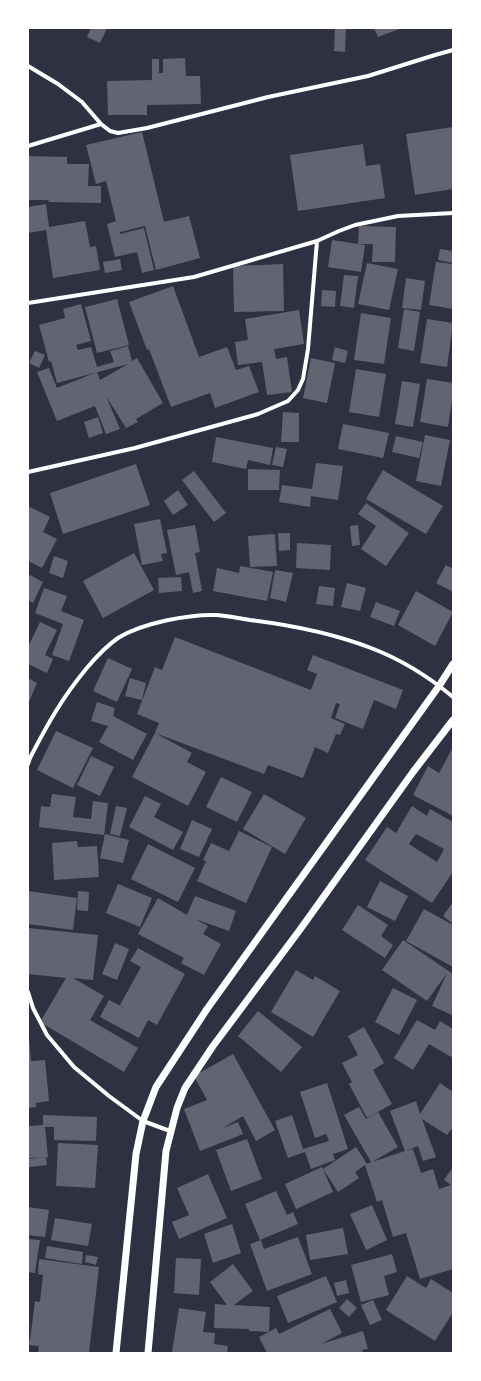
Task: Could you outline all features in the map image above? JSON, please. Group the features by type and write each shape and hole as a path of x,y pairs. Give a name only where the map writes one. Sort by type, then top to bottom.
{"street":[{"path":"28,66 58,84 82,102 101,124 110,131 118,133 147,128 268,97 368,76 453,50"},
{"path":"28,146 101,124"},
{"path":"28,303 194,277 317,241 356,225 398,216 453,212"},
{"path":"28,472 135,448 258,414 288,401 298,390 302,379 308,349 317,241"},
{"path":"28,764 49,720 70,688 100,652 119,637 139,628 176,618 217,615 285,624 332,636 371,648 403,663 439,686 453,697"},
{"path":"116,1353 136,1154 143,1121 156,1087 208,1008 439,686 453,664"},
{"path":"148,1353 164,1174 170,1130 185,1088 213,1046 294,938 413,772 453,720"},
{"path":"28,992 33,1008 47,1035 74,1067 143,1121 170,1130"}],"building":[{"path":"91,28 107,28 100,43 87,37"},
{"path":"335,28 346,28 345,52 334,51"},
{"path":"374,28 402,28 378,37"},
{"path":"185,58 186,76 200,76 201,104 147,105 147,115 108,115 107,81 152,80 152,59 159,59 159,73 163,73 163,59"},
{"path":"453,127 453,189 415,195 406,134"},
{"path":"142,132 164,222 189,216 200,258 156,270 145,226 120,232 120,234 144,228 154,270 142,273 137,252 115,257 107,224 116,221 106,181 96,184 86,145"},
{"path":"363,144 366,166 380,164 385,198 298,211 290,155"},
{"path":"28,156 67,157 67,164 89,164 88,186 101,186 101,203 28,200"},
{"path":"46,204 49,227 85,221 90,247 96,246 100,270 53,278 46,230 28,233 28,207"},
{"path":"359,226 396,227 395,262 372,262 373,244 358,244"},
{"path":"332,240 365,245 361,272 328,267"},
{"path":"440,249 453,251 453,263 438,260"},
{"path":"120,259 122,270 105,273 103,262"},
{"path":"436,262 453,264 453,309 429,305"},
{"path":"367,263 398,269 389,310 358,304"},
{"path":"283,264 284,311 234,312 233,266"},
{"path":"344,275 358,276 354,308 340,306"},
{"path":"406,278 425,281 421,310 402,308"},
{"path":"173,286 199,357 227,347 236,370 249,366 259,392 215,408 210,393 171,407 129,302"},
{"path":"322,290 336,291 335,307 321,306"},
{"path":"117,299 129,345 97,353 85,307"},
{"path":"81,304 91,341 76,345 78,350 91,347 97,367 114,362 110,351 128,346 132,361 137,358 163,403 136,419 138,422 126,428 106,396 120,429 106,434 95,406 57,421 37,372 49,368 57,388 95,373 57,383 51,361 49,362 39,325 65,318 63,309","holes":["128,364 100,380 97,372"]},
{"path":"404,309 420,312 414,351 398,348"},
{"path":"299,310 304,344 274,349 276,359 287,357 292,392 267,395 262,362 238,365 235,342 248,340 245,319"},
{"path":"361,313 391,318 384,364 354,360"},
{"path":"427,319 453,323 447,367 420,363"},
{"path":"335,347 348,351 345,363 332,360"},
{"path":"35,351 45,355 39,368 29,363"},
{"path":"311,358 335,363 327,403 303,398"},
{"path":"356,369 386,374 379,417 349,412"},
{"path":"427,379 453,383 448,427 420,422"},
{"path":"402,381 420,384 413,427 395,424"},
{"path":"283,412 299,413 299,442 281,442"},
{"path":"98,417 103,433 89,438 84,422"},
{"path":"343,424 389,433 383,458 338,449"},
{"path":"425,435 450,440 441,486 416,481"},
{"path":"396,436 423,442 419,458 392,452"},
{"path":"216,437 273,448 270,465 248,460 246,469 212,462"},
{"path":"276,447 287,449 283,467 272,465"},
{"path":"316,463 343,466 338,500 311,496 310,507 279,502 282,485 312,489"},
{"path":"136,464 150,505 63,534 50,493"},
{"path":"248,469 280,470 279,490 248,490"},
{"path":"383,470 443,506 426,534 366,499"},
{"path":"194,471 226,513 214,522 182,480"},
{"path":"178,490 188,505 173,515 164,501"},
{"path":"366,503 409,533 386,566 361,549 376,526 358,514"},
{"path":"28,506 50,517 43,532 57,539 42,568 28,561"},
{"path":"160,519 167,553 161,554 163,561 142,565 134,524"},
{"path":"195,525 200,552 195,553 202,591 193,593 189,572 176,575 167,530"},
{"path":"358,525 360,545 352,546 350,526"},
{"path":"278,533 290,533 290,550 279,551"},
{"path":"275,534 277,566 250,567 248,536"},
{"path":"297,543 331,545 330,570 296,568"},
{"path":"134,553 154,590 103,618 83,581"},
{"path":"54,556 68,561 63,578 49,573"},
{"path":"446,565 453,569 453,592 436,583"},
{"path":"240,566 273,572 267,601 213,591 217,568 239,573"},
{"path":"275,570 293,573 286,602 270,598"},
{"path":"28,574 43,582 33,603 28,600"},
{"path":"181,577 182,591 159,593 158,578"},
{"path":"347,583 366,588 360,611 341,607"},
{"path":"319,586 335,588 333,606 316,604"},
{"path":"44,588 67,596 61,611 84,620 69,661 52,655 63,624 35,613"},
{"path":"416,591 453,612 435,646 398,625"},
{"path":"376,602 400,611 394,626 370,617"},
{"path":"40,622 57,630 45,655 53,659 47,673 28,664 28,647"},
{"path":"175,637 311,690 317,674 307,670 313,655 403,690 396,709 374,700 363,729 335,718 340,704 336,703 331,718 345,724 340,735 336,734 328,753 315,747 303,778 268,765 264,774 155,733 159,723 137,714 155,667 162,670"},
{"path":"108,658 132,669 117,702 93,691"},
{"path":"28,678 37,683 28,704"},
{"path":"130,678 146,683 142,700 125,696"},
{"path":"97,702 115,708 113,716 147,734 133,760 99,742 108,726 91,721"},
{"path":"56,731 93,748 73,788 37,770"},
{"path":"155,733 192,753 187,762 206,772 188,806 132,777"},
{"path":"453,747 453,816 413,795 428,766 439,773"},
{"path":"91,756 114,767 100,796 77,785"},
{"path":"221,777 252,792 237,822 206,807"},
{"path":"52,794 76,797 73,817 91,819 93,801 108,803 104,835 39,827 41,806 50,807"},
{"path":"264,794 306,818 285,854 243,829"},
{"path":"145,796 161,804 154,817 183,832 173,850 129,827"},
{"path":"116,806 127,808 120,836 110,834"},
{"path":"412,806 427,816 430,809 453,822 453,872 432,903 365,860 387,827 396,833","holes":["416,834 444,849 437,862 409,844"]},
{"path":"192,820 212,829 199,857 180,849"},
{"path":"239,831 272,847 246,903 197,881 206,861 203,860 211,843 229,851"},
{"path":"105,834 129,840 123,863 100,858"},
{"path":"77,841 78,847 97,846 99,877 54,880 52,843"},
{"path":"148,844 195,868 178,902 131,879"},
{"path":"380,881 408,896 395,921 367,907"},
{"path":"118,884 152,898 140,927 106,913"},
{"path":"28,891 77,898 73,930 28,924"},
{"path":"78,891 89,892 88,911 77,910"},
{"path":"195,896 236,911 229,931 195,919 208,926 203,934 221,944 204,975 181,963 184,958 138,934 158,898 187,915"},
{"path":"453,902 453,924 443,916"},
{"path":"358,905 388,925 381,936 393,945 385,958 342,930"},
{"path":"424,909 453,925 453,967 406,941"},
{"path":"28,928 98,935 93,980 73,978 104,996 90,1020 138,1048 124,1072 40,1022 66,978 28,974"},
{"path":"403,940 453,974 452,1015 432,1006 447,973 427,1001 382,970"},
{"path":"115,943 129,949 117,980 102,974"},
{"path":"138,948 185,974 157,1025 148,1020 139,1038 100,1017 109,1000 125,1008 120,1005 141,967 130,961"},
{"path":"296,970 313,980 315,976 340,991 313,1037 271,1012"},
{"path":"393,988 417,1000 399,1035 375,1022"},
{"path":"258,1011 302,1047 281,1072 238,1036"},
{"path":"417,1020 435,1030 440,1021 453,1029 453,1058 429,1044 413,1070 394,1058"},
{"path":"364,1027 384,1063 373,1070 392,1104 367,1118 349,1084 352,1082 342,1063 358,1055 348,1036"},
{"path":"28,1037 31,1061 45,1060 49,1101 36,1103 36,1107 28,1108"},
{"path":"233,1054 275,1130 256,1141 243,1116 223,1128 238,1122 243,1134 200,1151 184,1109 207,1100 194,1076"},
{"path":"327,1083 348,1149 333,1154 335,1160 311,1169 305,1152 288,1158 275,1121 292,1115 303,1149 329,1141 326,1134 315,1138 300,1092"},
{"path":"440,1083 453,1092 453,1127 447,1135 422,1119 436,1157 423,1161 418,1146 406,1151 413,1149 421,1173 433,1169 439,1189 451,1185 444,1180 453,1167 453,1269 420,1279 406,1233 393,1237 382,1200 377,1202 365,1165 355,1172 359,1178 338,1192 323,1169 356,1147 367,1164 371,1162 344,1115 359,1107 366,1119 378,1112 398,1147 372,1162 405,1151 390,1111 416,1101 420,1114"},
{"path":"43,1115 97,1117 96,1141 54,1140 54,1127 45,1127 48,1157 28,1158 28,1126 43,1125"},
{"path":"247,1139 262,1179 231,1191 216,1150"},
{"path":"58,1143 98,1145 95,1188 56,1186"},
{"path":"46,1157 47,1165 29,1167 28,1159"},
{"path":"322,1167 333,1192 296,1209 285,1184"},
{"path":"208,1174 227,1218 179,1239 172,1222 189,1215 177,1188"},
{"path":"276,1191 287,1215 293,1212 298,1224 260,1240 245,1204"},
{"path":"372,1205 387,1240 366,1250 350,1214"},
{"path":"28,1207 49,1210 45,1237 28,1235"},
{"path":"55,1218 92,1224 88,1246 51,1240"},
{"path":"232,1224 241,1253 213,1263 204,1234"},
{"path":"343,1228 348,1254 310,1260 306,1235"},
{"path":"298,1237 312,1274 267,1291 250,1244 261,1240 264,1249"},
{"path":"28,1239 40,1240 35,1273 28,1272"},
{"path":"47,1246 83,1252 82,1264 45,1258"},
{"path":"392,1254 397,1272 384,1276 389,1295 361,1302 351,1265"},
{"path":"86,1255 98,1257 96,1265 85,1262"},
{"path":"176,1258 201,1259 199,1295 174,1293"},
{"path":"39,1259 99,1267 89,1353 38,1353 39,1346 28,1345 35,1301 40,1302 43,1275 38,1274"},
{"path":"233,1264 253,1291 234,1305 270,1307 269,1332 249,1331 249,1329 214,1328 215,1304 227,1305 210,1282"},
{"path":"326,1276 337,1302 288,1323 277,1296"},
{"path":"407,1276 426,1288 431,1279 453,1293 453,1312 435,1341 386,1310"},
{"path":"346,1280 349,1293 337,1296 334,1283"},
{"path":"347,1299 357,1308 349,1317 339,1308"},
{"path":"373,1300 382,1320 370,1325 361,1305"},
{"path":"179,1308 206,1312 203,1332 215,1333 214,1344 228,1346 227,1353 172,1352"},
{"path":"330,1309 342,1333 321,1344 363,1331 368,1349 362,1350 363,1353 267,1353 259,1337 276,1328 279,1334"}]}
